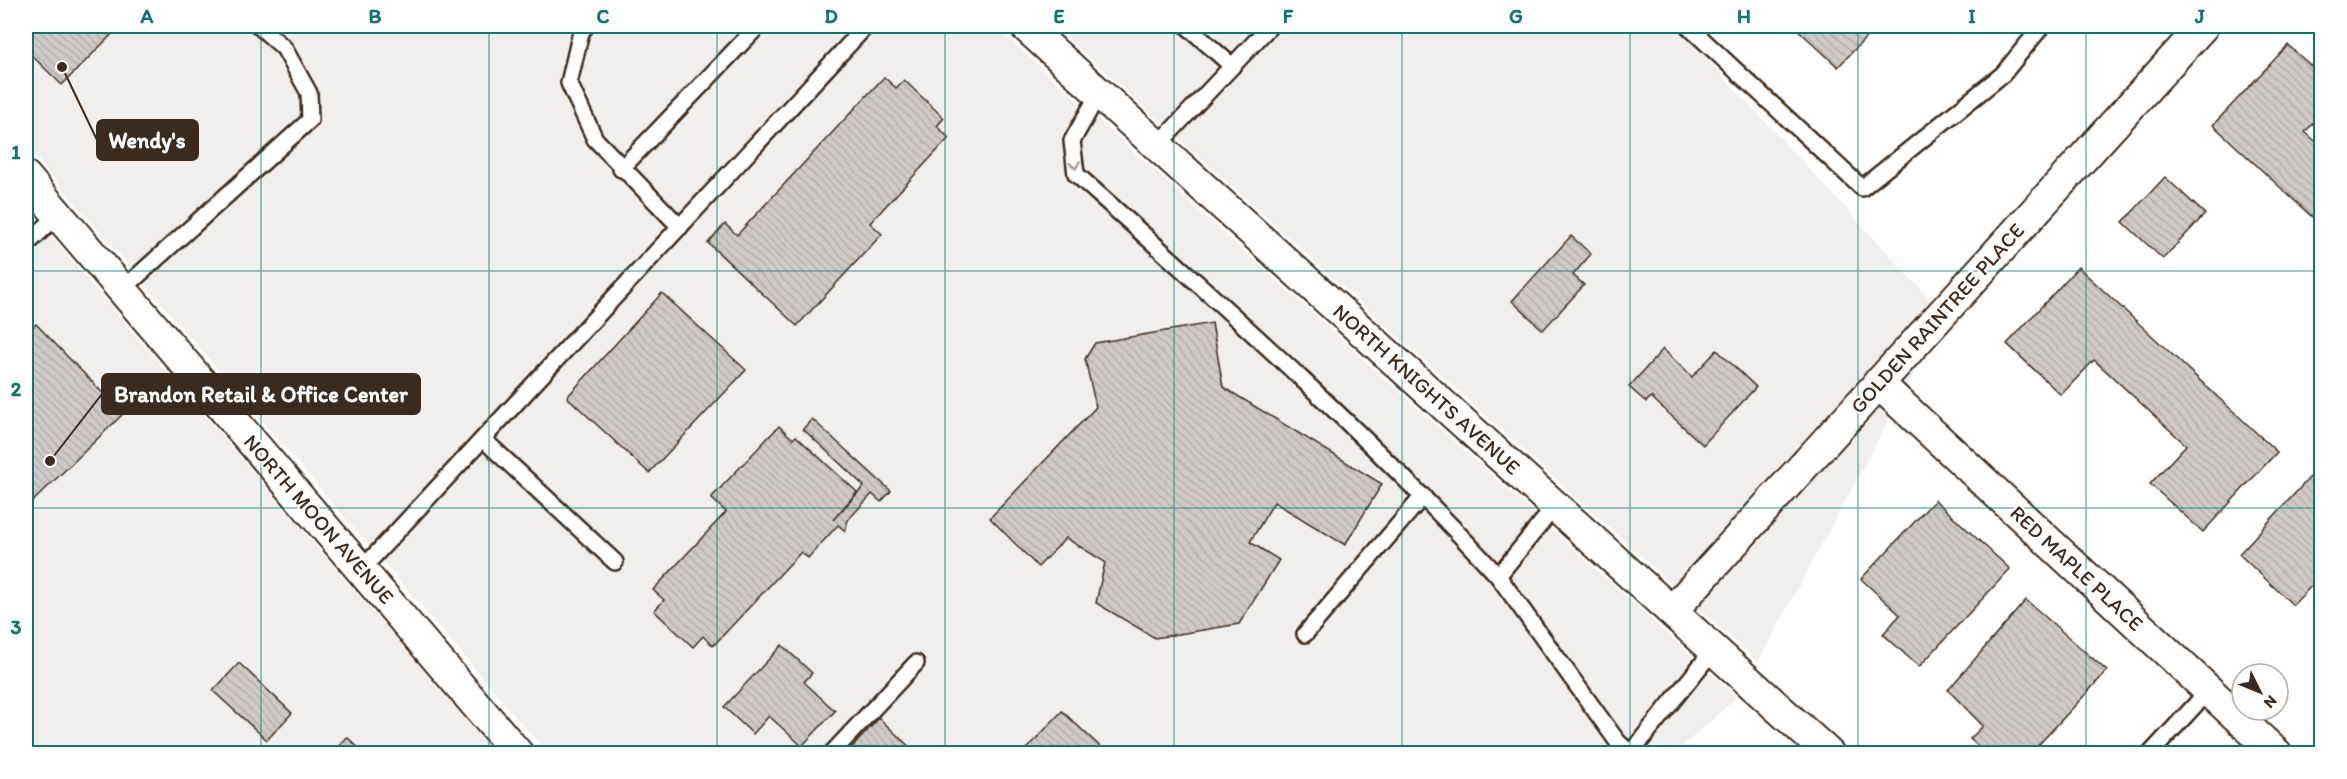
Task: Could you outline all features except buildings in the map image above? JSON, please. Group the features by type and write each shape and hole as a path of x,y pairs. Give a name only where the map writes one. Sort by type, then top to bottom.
{"street":[{"name":"NORTH KNIGHTS AVENUE","path":"1025,26 1829,753"},
{"name":"GOLDEN RAINTREE PLACE","path":"1672,611 2203,26"},
{"name":"NORTH MOON AVENUE","path":"26,177 518,753"},
{"name":"RED MAPLE PLACE","path":"1878,383 2277,753"}],"lane":[{"path":"122,290 310,120 309,93 284,48 259,26"},
{"path":"586,26 581,32 569,83 595,139 621,169 680,227"},
{"path":"621,169 758,26"},
{"path":"362,569 865,26"},
{"path":"1187,26 1232,66"},
{"path":"1157,146 1270,26"},
{"path":"1688,26 1862,188 2003,74 2042,26"},
{"path":"1099,93 1072,141 1076,174 1209,294 1423,496 1498,576 1617,741 1631,753 1714,649"},
{"path":"26,245 58,214"},
{"path":"483,439 615,562"},
{"path":"1305,634 1423,496"},
{"path":"1498,576 1556,506"},
{"path":"831,753 916,663"},
{"path":"2150,753 2209,690"}],"shaded area":[{"path":"26,26 995,26 1737,697 1674,754 547,753 26,146"},
{"path":"1054,26 1676,26 1945,315 1758,662"},
{"path":"26,208 494,753 26,753"}],"place":[{"name":"Wendy's","path":"62,67"},
{"name":"Brandon Retail & Office Center","path":"50,461"}]}
